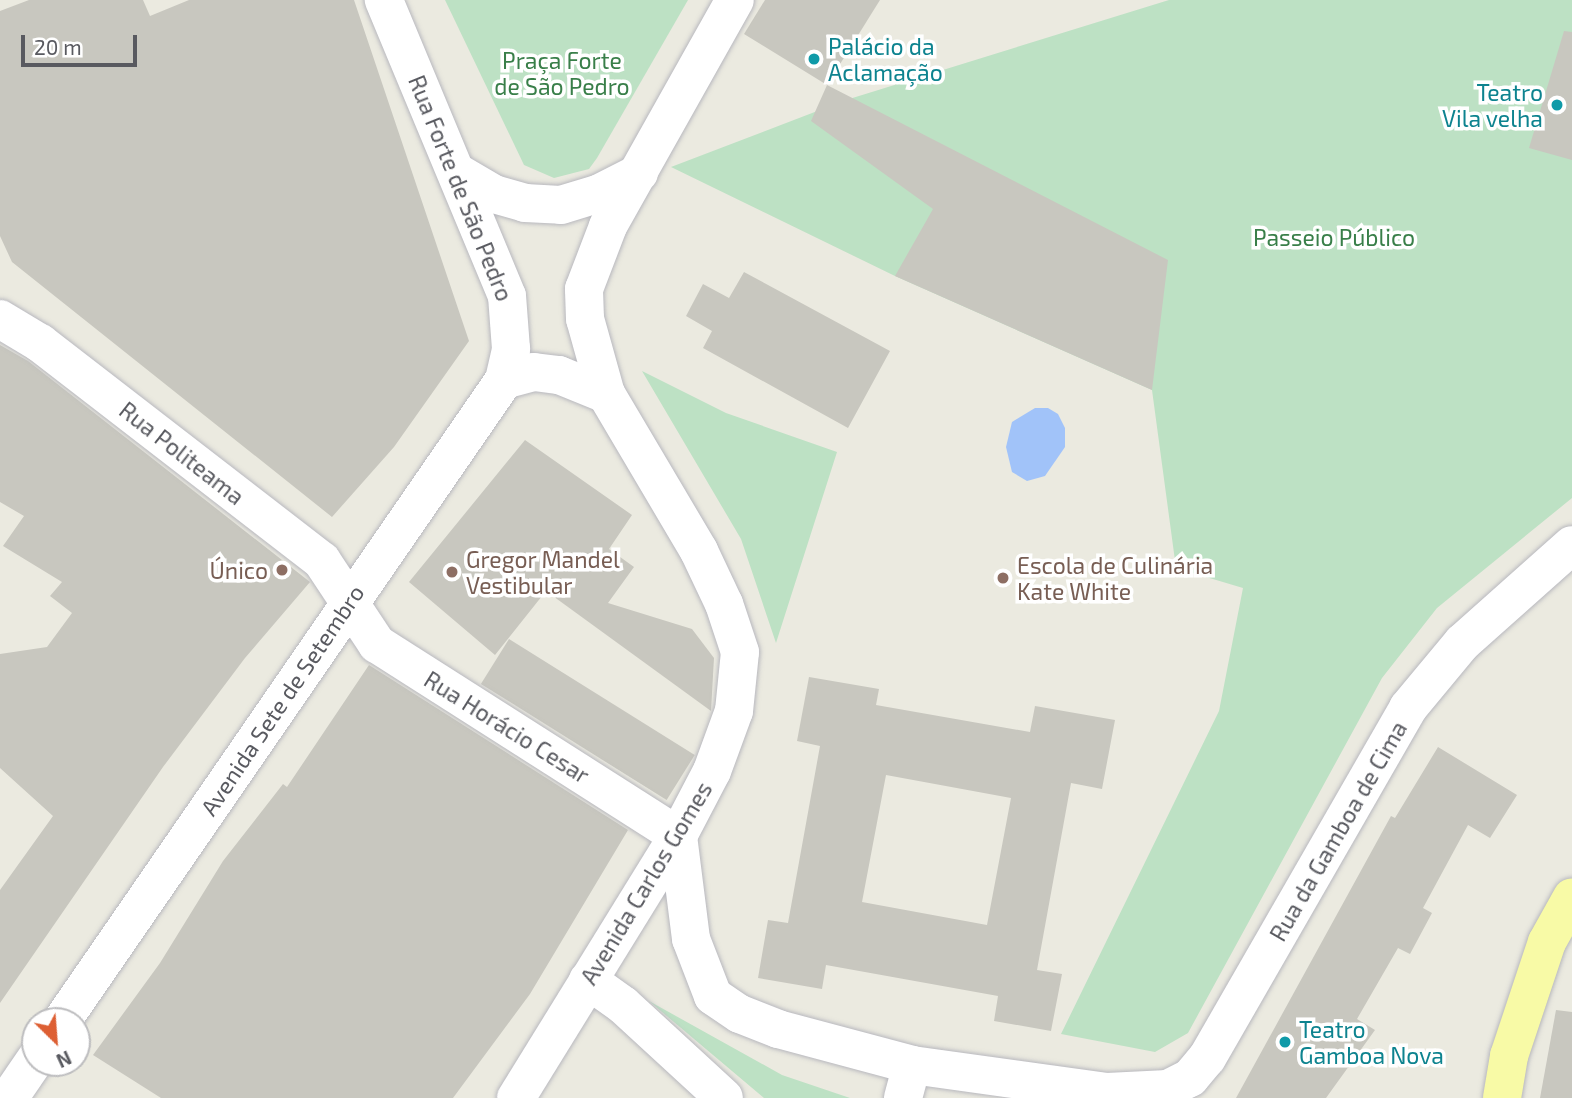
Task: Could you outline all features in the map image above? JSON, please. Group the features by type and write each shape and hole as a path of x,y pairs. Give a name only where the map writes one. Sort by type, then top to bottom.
{"main road":[{"name":"Rua Forte de São Pedro","path":"384,0 507,296 511,349 504,380"},
{"path":"606,394 584,319 584,289 592,258 735,0"},
{"path":"458,173 494,194 525,203 561,205 598,194 639,173"},
{"name":"Rua Politeama","path":"0,319 40,343 322,561 349,602"},
{"path":"504,380 534,372 559,375 606,394"},
{"name":"Avenida Sete de Setembro","path":"72,1007 504,380"},
{"name":"Avenida Carlos Gomes","path":"516,1098 678,836 712,771 734,711 740,652 724,604 699,551 606,394"},
{"name":"Rua da Gamboa de Cima","path":"678,836 691,939 713,996 740,1014 907,1082 1104,1095 1140,1094 1168,1089 1190,1078 1207,1058 1408,708 1462,643 1572,545"},
{"name":"Rua Horácio Cesar","path":"349,602 377,644 678,836"},
{"path":"1502,1098 1509,1056 1547,943 1572,897"},
{"path":"588,980 622,1005 724,1098"},
{"path":"9,1098 23,1077"}],"green space":[{"name":"Praça Forte de São Pedro","path":"445,0 688,0 589,169 554,178 524,165"},
{"name":"Passeio Público","path":"1169,0 1572,0 1572,498 1437,608 1382,678 1188,1033 1155,1052 1061,1034 1219,711 1243,588 1176,568 1152,390 895,276 671,167 846,100"},
{"path":"642,371 726,413 837,452 776,643 741,539"},
{"path":"649,1001 782,1075 850,1098 764,1098"}],"water":[{"path":"1035,408 1048,408 1058,414 1065,428 1065,447 1045,476 1027,481 1012,472 1006,447 1012,422"}],"building":[{"path":"29,0 143,0 150,16 189,0 354,0 469,341 394,447 332,517 12,262 0,236 0,11"},
{"name":"Palácio da Aclamação","path":"765,0 880,0 827,85 744,34"},
{"name":"Teatro Vila velha","path":"1564,31 1572,32 1572,160 1529,148"},
{"path":"827,85 1168,260 1152,390 895,276 933,209 811,121"},
{"path":"744,272 890,351 848,428 703,348 712,331 686,316 703,284 729,298"},
{"path":"0,345 28,361 310,582 245,658 163,767 0,1003 0,890 53,816 0,768 0,654 47,647 72,613 50,596 62,582 3,546 24,516 0,502"},
{"path":"525,440 632,515 609,549 634,567 608,603 692,629 714,658 711,711 546,591 495,655 409,582"},
{"path":"509,639 695,755 667,800 481,684"},
{"path":"369,665 628,830 530,994 453,1098 161,1098 93,1055 160,963 223,861 283,784 287,787"},
{"path":"809,677 879,689 876,705 1030,732 1035,706 1115,720 1102,789 1071,783 1037,970 1062,974 1051,1031 994,1021 998,996 826,965 822,989 758,978 768,920 788,923 820,746 797,741","holes":["886,775 1011,798 987,925 862,902"]},
{"path":"1438,747 1517,795 1490,838 1468,825 1423,908 1432,913 1410,954 1398,948 1357,1019 1375,1030 1326,1098 1236,1098 1391,816 1395,818"},
{"path":"1556,1010 1572,1012 1572,1098 1540,1098"}],"place":[{"name":"Palácio da Aclamação","path":"814,59"},
{"name":"Teatro Vila velha","path":"1557,105"},
{"name":"Único","path":"282,570"},
{"name":"Gregor Mandel Vestibular","path":"452,572"},
{"name":"Escola de Culinária Kate White","path":"1003,578"},
{"name":"Teatro Gamboa Nova","path":"1285,1042"}]}
